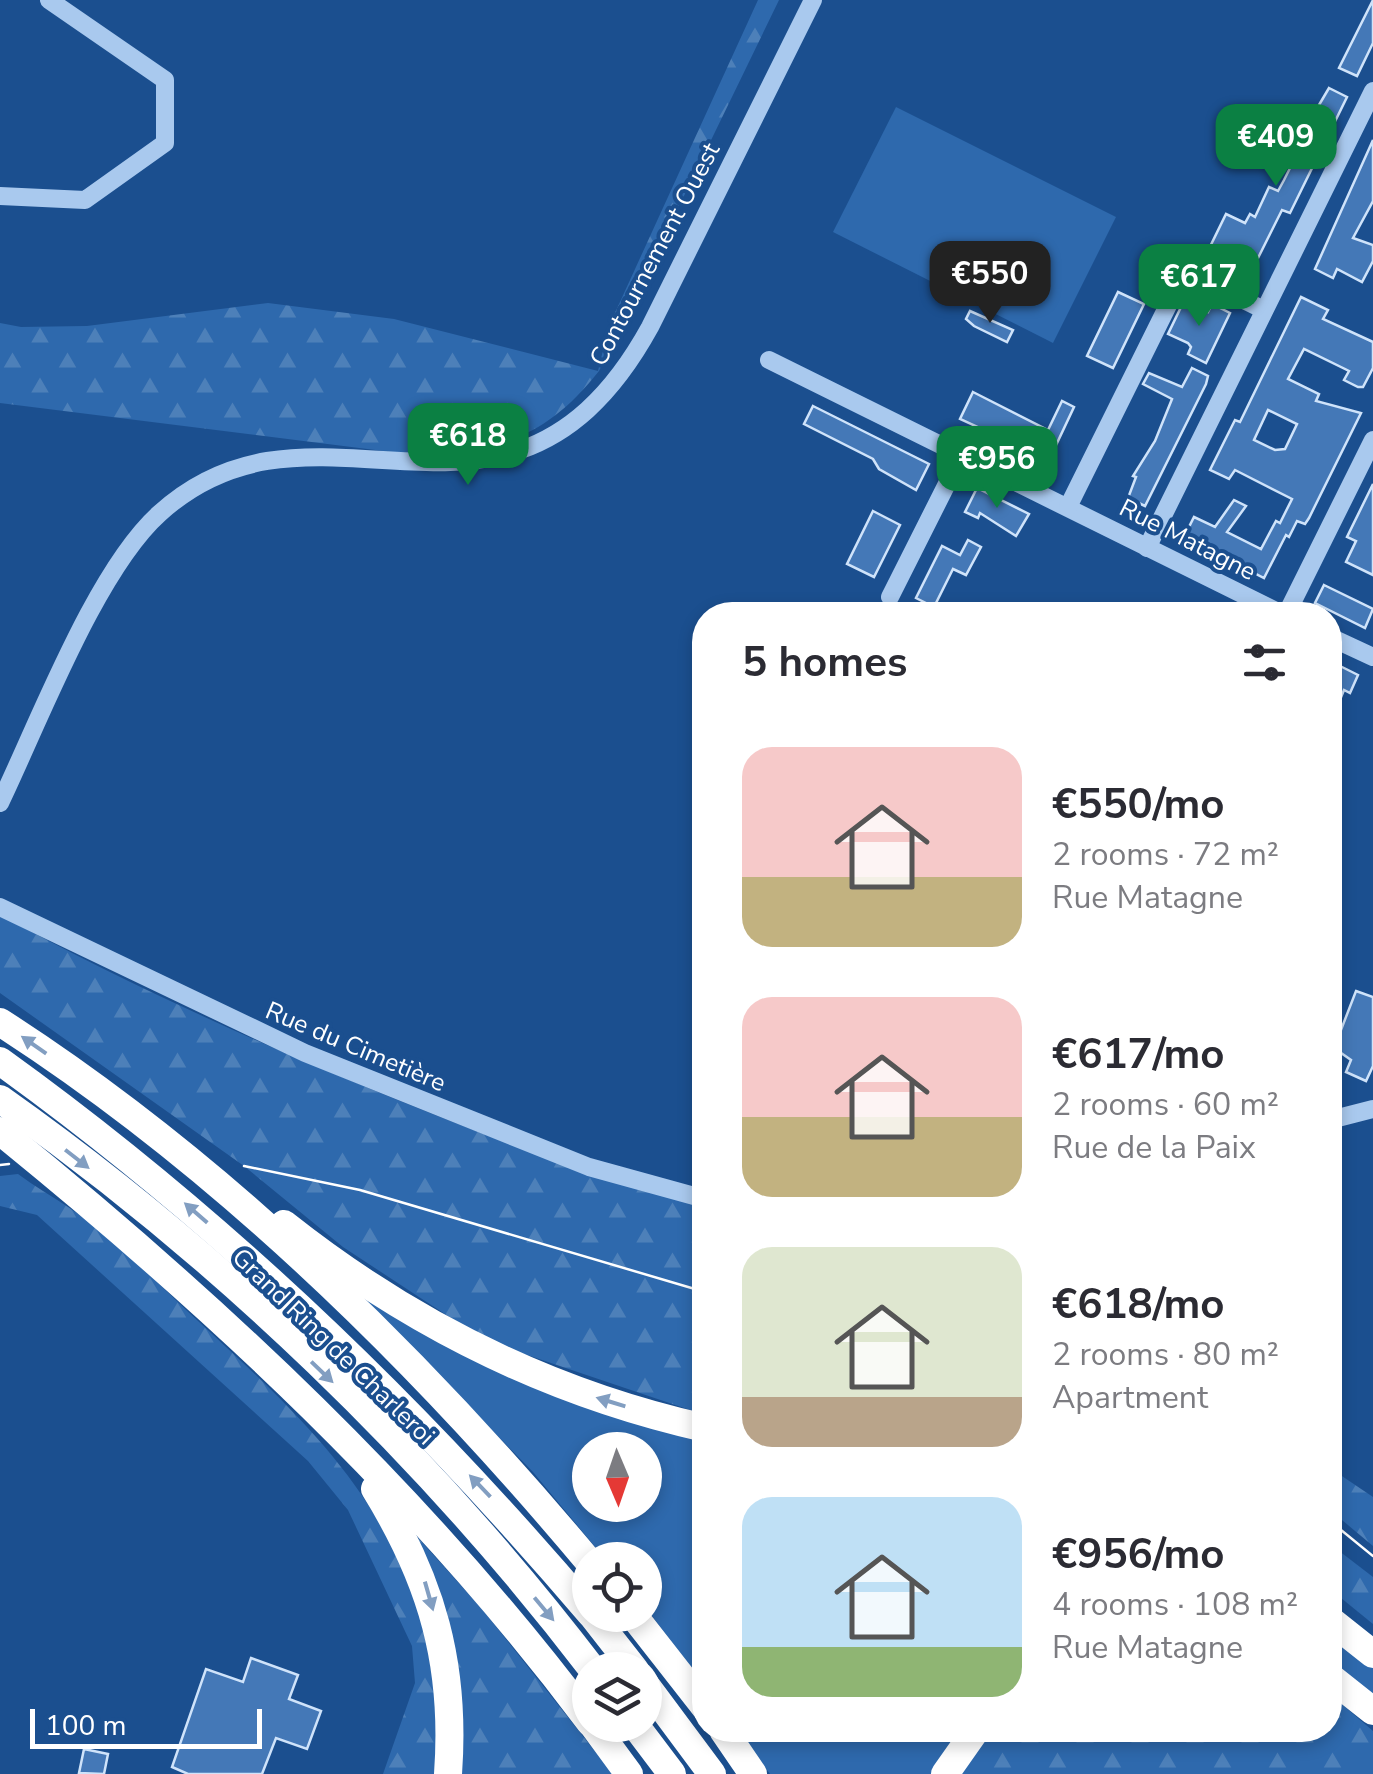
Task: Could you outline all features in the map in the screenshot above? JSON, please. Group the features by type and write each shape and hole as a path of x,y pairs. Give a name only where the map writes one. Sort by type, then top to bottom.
{"highway":[{"path":"0,1022 168,1144 356,1310 527,1488 572,1542"},
{"name":"Grand Ring de Charleroi","path":"0,1061 152,1175 272,1278 496,1502 572,1592"},
{"name":"Grand Ring de Charleroi","path":"0,1099 135,1204 253,1305 476,1528 578,1652"},
{"path":"0,1131 146,1252 351,1449 473,1579 572,1700"},
{"path":"168,1144 209,1164 359,1280 494,1358 613,1403 692,1424"},
{"path":"351,1449 424,1576 448,1681 448,1774"},
{"path":"1342,1629 1373,1654"},
{"name":"Grand Ring de Charleroi","path":"605,1632 620,1652"},
{"path":"646,1632 692,1690"},
{"path":"1342,1687 1373,1711"},
{"path":"662,1707 712,1774"},
{"path":"605,1742 629,1774"},
{"path":"648,1742 672,1774"},
{"path":"731,1742 753,1774"},
{"path":"945,1774 968,1742"}],"street":[{"path":"0,196 85,200 165,143 165,80 48,0"},
{"name":"Contournement Ouest","path":"0,803 121,558 160,513 189,491 238,468 298,456 470,464 530,446 592,406 612,386 640,344 812,0"},
{"path":"1148,548 1373,91"},
{"path":"1068,508 1186,271 1264,310"},
{"name":"Rue Matagne","path":"769,360 1258,602"},
{"path":"1292,602 1373,440"},
{"path":"890,598 962,454"},
{"path":"1342,643 1373,657"},
{"name":"Rue du Cimetière","path":"0,907 305,1053 589,1167 692,1195"},
{"path":"1342,1117 1373,1109"}],"green space":[{"path":"758,0 779,0 599,371 563,409 525,434 482,448 431,457 0,403 0,323 21,327 87,326 268,303 394,319 598,371 609,326"},
{"path":"896,107 1116,217 1053,343 833,232"},
{"path":"0,915 158,995 375,1091 566,1165 692,1202 692,1411 486,1341 343,1247 244,1166 0,993"},
{"path":"18,1174 85,1219 141,1267 288,1407 354,1484 404,1571 421,1621 436,1713 434,1774 383,1774 415,1683 412,1646 348,1510 308,1461 37,1215 0,1206 0,1176"},
{"path":"355,1291 692,1431 692,1668 662,1629 662,1542 591,1542 574,1522 662,1522 662,1432 572,1432 572,1519 533,1472"},
{"path":"1342,1476 1373,1497 1373,1546 1342,1520"},
{"path":"411,1530 482,1609 572,1722 572,1742 588,1742 613,1774 456,1774"},
{"path":"1342,1553 1373,1577 1373,1624 1342,1599"},
{"path":"1342,1643 1373,1668 1373,1700 1342,1678"},
{"path":"1342,1704 1373,1731 1373,1774 960,1774 984,1742 1342,1742"},
{"path":"747,1742 957,1742 934,1774 770,1774"}],"building":[{"path":"1373,0 1373,43 1357,76 1339,68"},
{"path":"1329,88 1347,97 1290,213 1282,210 1249,276 1206,255 1226,214 1245,223 1250,214 1255,217 1269,187 1278,191 1290,168 1256,153 1268,130 1296,144"},
{"path":"1373,140 1373,201 1353,238 1373,245 1373,261 1362,282 1337,269 1333,278 1315,269"},
{"path":"1118,292 1144,304 1113,368 1087,356"},
{"path":"1301,297 1328,310 1323,319 1373,342 1373,368 1363,387 1344,380 1349,371 1304,349 1288,379 1319,394 1316,401 1361,413 1309,518 1305,524 1297,521 1289,537 1286,535 1264,578 1184,537 1194,517 1215,527 1234,500 1246,506 1227,532 1261,549 1292,499 1235,470 1229,479 1210,470 1235,420 1240,422","holes":["1268,410 1297,424 1285,449 1275,450 1254,440"]},
{"path":"1184,301 1208,312 1212,304 1230,313 1206,363 1188,354 1188,343 1168,334"},
{"path":"970,311 1013,330 1007,342 974,326 966,319"},
{"path":"1192,368 1208,376 1206,384 1145,506 1128,498 1136,477 1133,476 1155,441 1172,399 1143,384 1149,373 1182,387"},
{"path":"973,392 1048,430 1062,401 1074,407 1049,460 960,419"},
{"path":"813,406 929,464 916,490 879,469 873,459 804,424"},
{"path":"1373,484 1373,575 1346,562 1356,541 1347,537"},
{"path":"977,488 1029,514 1016,536 980,513 978,518 965,512"},
{"path":"873,511 900,525 874,577 847,564"},
{"path":"968,540 981,547 966,575 953,569 936,602 916,598 942,546 960,555"},
{"path":"1324,585 1373,609 1365,628 1342,616 1342,602 1316,602"},
{"path":"1342,667 1358,675 1350,693 1344,690 1342,695"},
{"path":"1356,991 1373,997 1373,1066 1366,1081 1346,1072 1351,1060 1342,1054 1342,1027"},
{"path":"251,1658 298,1675 289,1699 321,1711 307,1749 276,1738 262,1774 188,1774 172,1767 206,1669 243,1682"},
{"path":"84,1749 108,1754 104,1774 79,1773"}],"tram line":[{"path":"0,1165 9,1164"},
{"path":"244,1166 360,1190 692,1288"},
{"path":"1342,1531 1373,1556"}]}
